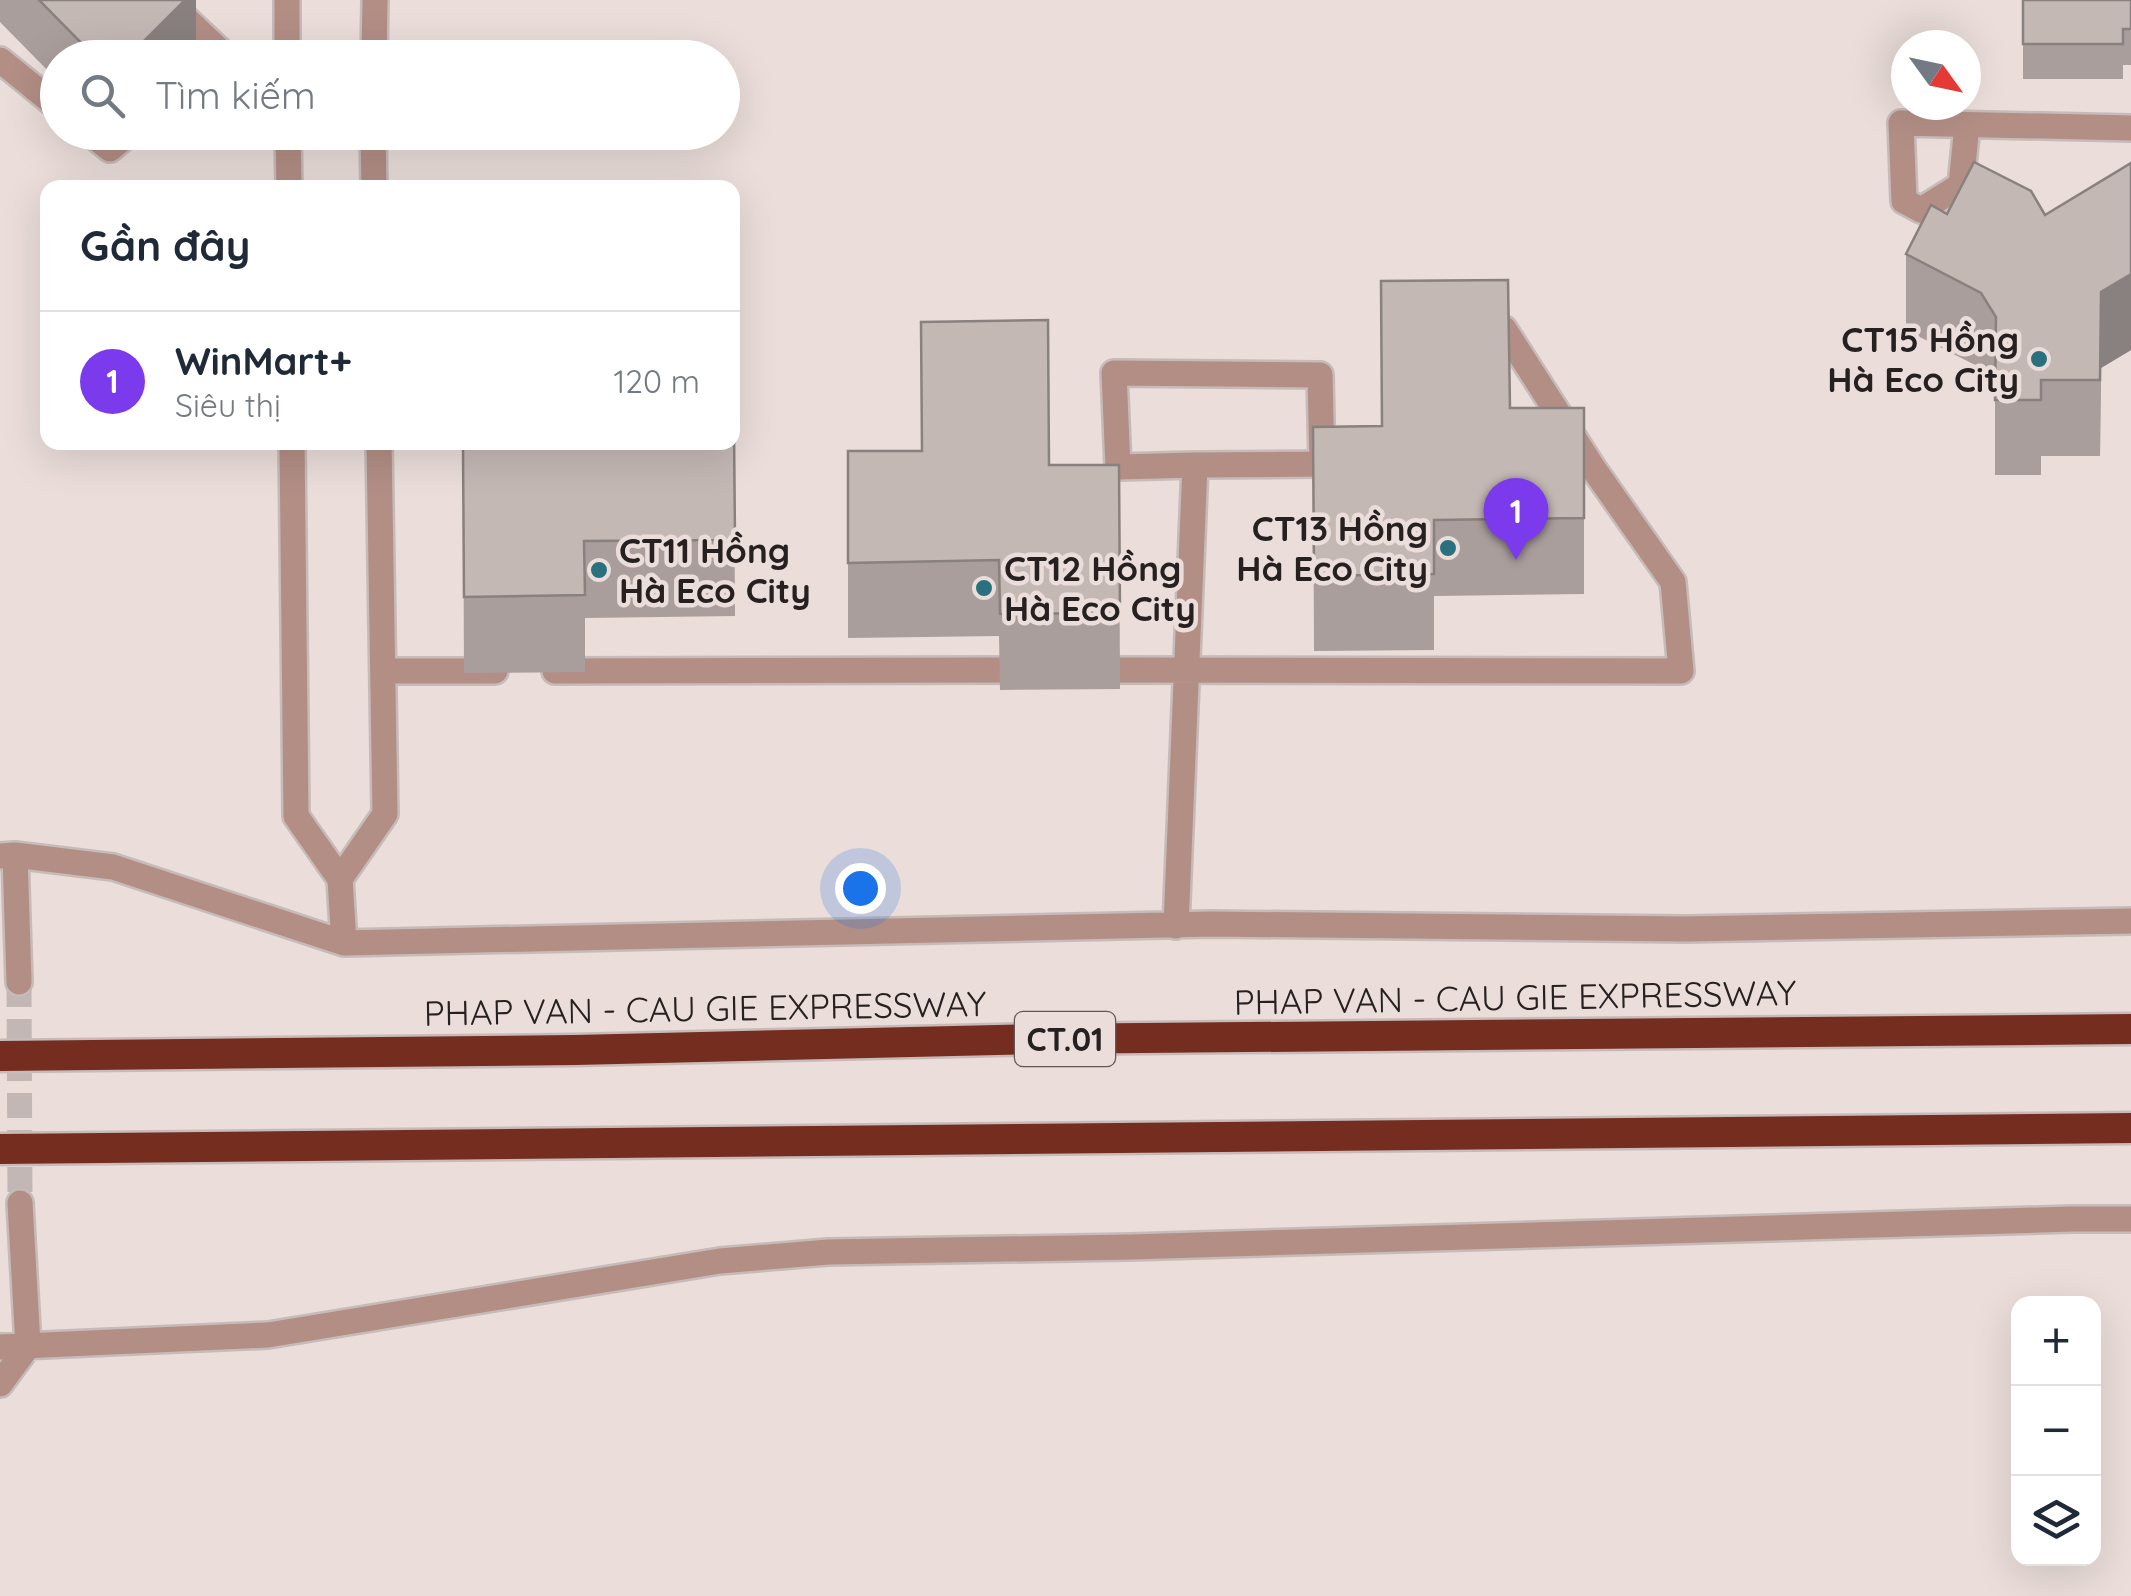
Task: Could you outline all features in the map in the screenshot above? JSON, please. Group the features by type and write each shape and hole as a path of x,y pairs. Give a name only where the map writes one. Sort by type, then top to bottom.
{"highway":[{"name":"PHAP VAN - CAU GIE EXPRESSWAY","path":"0,1056 575,1050 1038,1039 2131,1029"},
{"path":"0,1149 2131,1128"}],"street":[{"path":"166,0 207,40"},
{"path":"286,0 287,40"},
{"path":"374,40 375,0"},
{"path":"0,60 40,92"},
{"path":"1967,125 2131,128"},
{"path":"288,150 289,180"},
{"path":"373,150 374,180"},
{"path":"383,671 1681,670 1673,582 1504,329"},
{"path":"1114,373 1320,375 1322,464 1194,464 1118,467 1114,373"},
{"path":"292,450 296,816 340,879 344,943"},
{"path":"340,879 385,814 380,450"},
{"path":"1176,926 1194,464"},
{"path":"20,982 8,855 113,867 344,943 1176,926 1686,929 2131,921"},
{"path":"0,1384 28,1346 20,1203"},
{"path":"0,1348 268,1335 720,1261 828,1252 2131,1219"}],"building":[{"path":"39,0 185,0 145,40 78,40"},
{"path":"2023,0 2131,0 2131,29 2123,29 2123,44 2023,44"},
{"path":"1974,162 2031,191 2045,215 2131,163 2131,274 2101,292 2100,380 2041,380 2041,400 1995,400 1996,317 1981,293 1906,254 1931,205 1947,214"},
{"name":"CT13 Hồng Hà Eco City","path":"1508,280 1510,408 1584,408 1584,518 1434,520 1434,574 1314,576 1313,427 1382,426 1381,281"},
{"name":"CT12 Hồng Hà Eco City","path":"1048,320 1049,465 1119,465 1120,613 1000,614 999,560 848,563 848,451 922,451 921,322"},
{"path":"463,450 734,450 735,540 584,541 585,595 464,597"}],"tunnel":[{"path":"19,982 20,1203"}],"place":[{"name":"CT15 Hồng Hà Eco City","path":"2039,359"},
{"name":"CT13 Hồng Hà Eco City","path":"1448,548"},
{"name":"WinMart+","path":"1516,560"},
{"name":"CT11 Hồng Hà Eco City","path":"599,570"},
{"name":"CT12 Hồng Hà Eco City","path":"984,588"}]}
